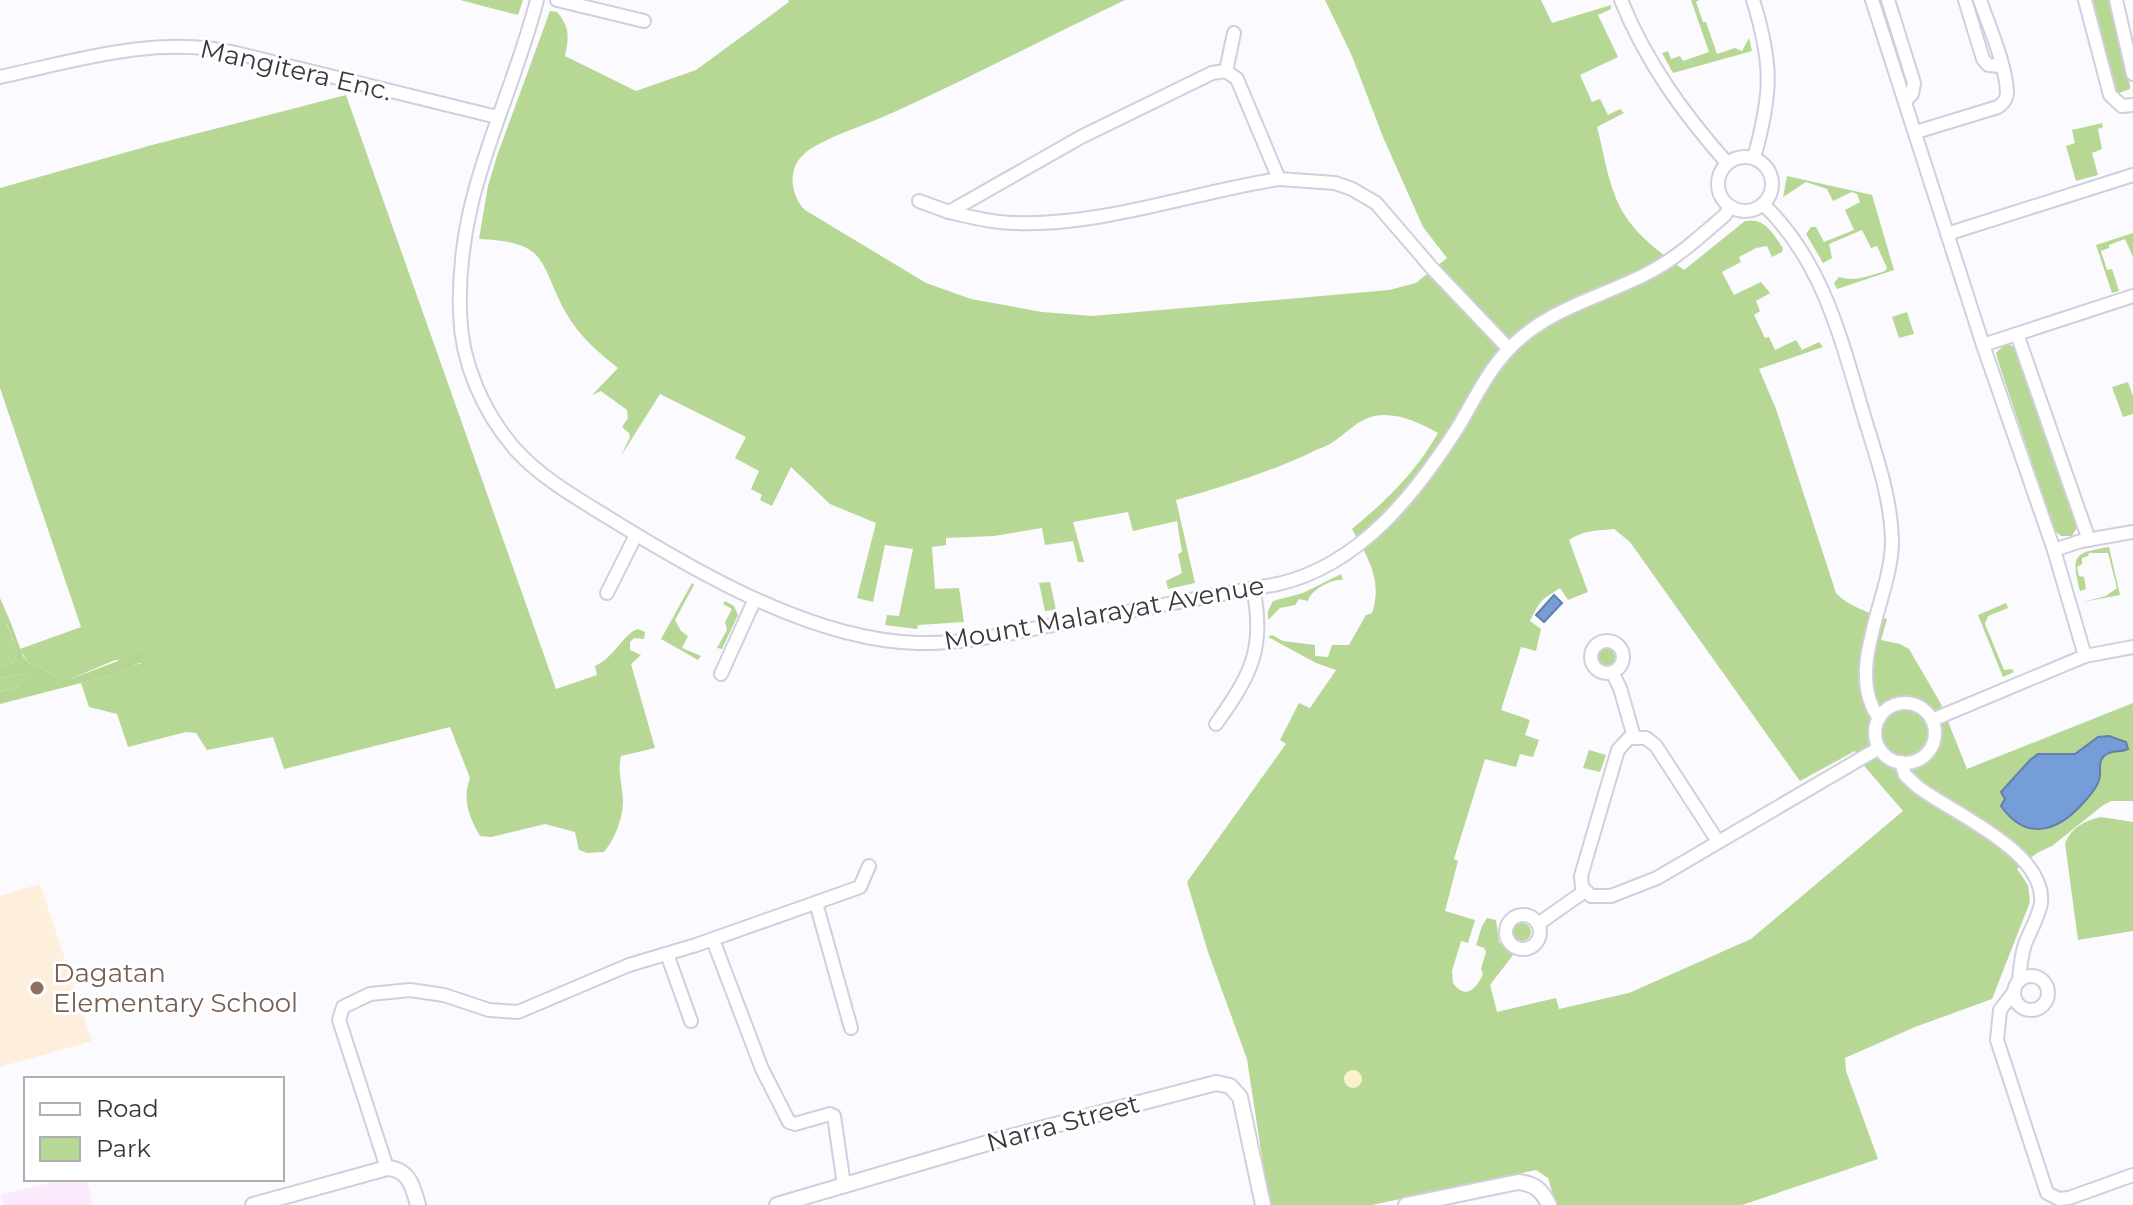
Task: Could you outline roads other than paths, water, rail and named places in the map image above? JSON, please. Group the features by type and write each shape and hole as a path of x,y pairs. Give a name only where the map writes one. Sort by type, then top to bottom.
{"street":[{"name":"Mount Malarayat Avenue","path":"537,0 479,171 463,237 460,316 464,347 487,409 517,451 541,473 636,535 755,599 843,631 919,643 1017,632 1308,575 1345,554 1386,520 1426,476 1509,349 1545,319 1636,280 1675,258 1725,215 1730,207"},
{"path":"557,0 644,21"},
{"path":"1621,0 1656,73 1681,109 1727,163"},
{"path":"1753,0 1767,53 1769,80 1768,102 1754,158"},
{"path":"1872,0 1983,345 2054,550 2085,656"},
{"path":"1888,0 1914,83 1912,94 1905,101"},
{"path":"1965,0 1983,59 1988,65 2001,66"},
{"path":"1916,132 2002,104 2007,90 1980,0"},
{"path":"2085,0 2110,95 2122,106 2133,105"},
{"path":"2116,0 2133,74"},
{"path":"1226,71 1234,33"},
{"name":"Mangitera Enc.","path":"0,77 129,49 204,47 497,117"},
{"path":"949,212 1081,137 1212,73 1226,71 1237,79 1279,179"},
{"path":"1741,157 1754,158 1765,165 1772,180 1771,189 1763,204 1749,211 1730,207 1718,189 1720,172 1727,163 1741,157"},
{"path":"1947,234 2133,175"},
{"path":"919,201 949,212 1017,223 1058,221 1144,207 1279,179 1335,183 1376,203 1431,267 1509,349"},
{"path":"1763,204 1799,246 1833,311 1883,479 1890,520 1891,559 1867,663 1871,702 1879,718"},
{"path":"1983,345 2133,296"},
{"path":"2017,334 2089,540"},
{"path":"2054,550 2133,532"},
{"path":"607,593 636,535"},
{"path":"1216,724 1240,690 1253,664 1257,629 1253,588"},
{"path":"721,674 755,599"},
{"path":"1932,720 2085,656 2133,647"},
{"path":"1612,672 1620,688 1634,737"},
{"path":"1908,703 1926,712 1932,720 1934,730 1930,749 1914,761 1901,762 1886,756 1879,748 1875,731 1879,718 1889,707 1908,703"},
{"path":"1717,840 1656,746 1646,738 1634,737 1624,741 1618,750 1581,876 1585,891 1597,898 1611,896 1665,873 1879,748"},
{"path":"1901,762 1905,775 1918,787 2013,849 2033,872 2038,884 2040,906 2025,945 2016,986 2000,1010 1997,1040 2047,1193 2059,1199 2069,1198 2133,1175"},
{"path":"387,1168 339,1020 343,1007 370,994 410,990 444,995 489,1010 518,1012 629,965 713,940 860,887 869,866"},
{"path":"1538,924 1585,891"},
{"path":"816,903 851,1028"},
{"path":"713,940 762,1069 789,1122 795,1124 830,1114 834,1116 844,1185"},
{"path":"667,954 691,1021"},
{"name":"Narra Street","path":"777,1205 1116,1108 1216,1083 1230,1086 1240,1097 1263,1205"},
{"path":"254,1205 387,1168 395,1168 406,1176 418,1205"},
{"path":"1406,1205 1518,1182 1536,1186 1549,1205"}],"water":[{"path":"1554,595 1562,603 1544,622 1536,615"},
{"path":"2109,736 2126,742 2128,749 2104,756 2095,789 2065,820 2043,829 2032,829 2011,818 2001,806 2005,799 2001,792 2038,754 2075,754 2098,737"}],"place":[{"name":"Dagatan Elementary School","path":"37,988"}]}
